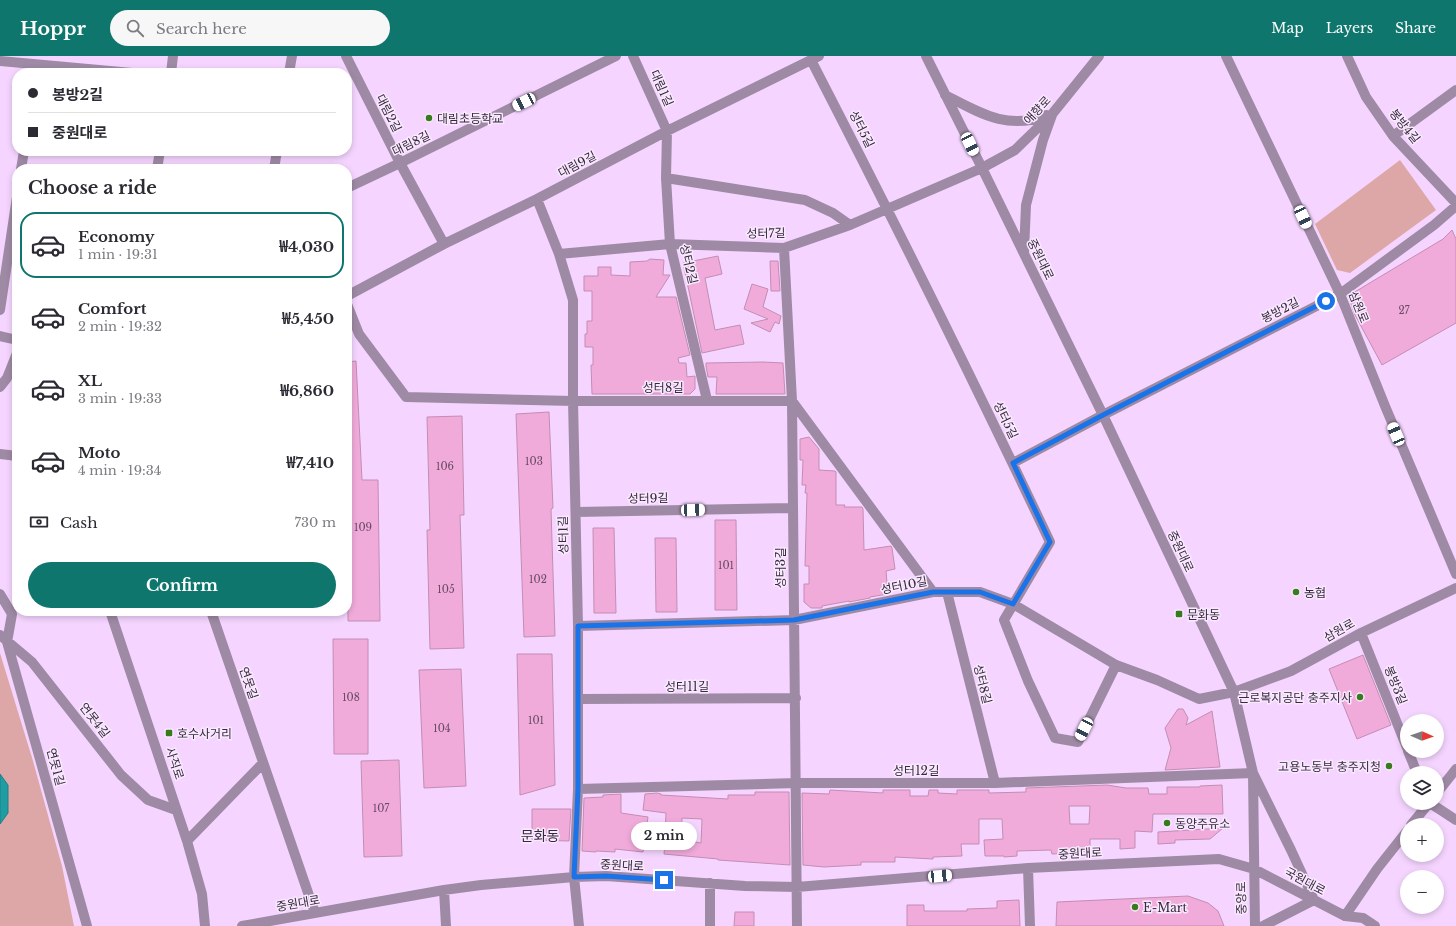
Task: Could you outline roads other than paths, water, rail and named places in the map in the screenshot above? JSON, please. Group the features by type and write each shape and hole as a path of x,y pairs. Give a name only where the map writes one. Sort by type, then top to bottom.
{"street":[{"path":"171,68 173,56"},
{"path":"290,68 292,56"},
{"name":"대림2길","path":"346,56 400,163 444,244"},
{"name":"대림8길","path":"352,186 616,56"},
{"name":"대림1길","path":"633,56 667,131"},
{"name":"중원대로","path":"242,926 444,890 481,885 574,877 606,876 797,887 1028,868 1219,860 1254,869 1253,773 1234,692 1103,415 926,56"},
{"name":"애향로","path":"982,168 1015,150 1053,113 1099,56"},
{"name":"삼원로","path":"1226,56 1340,294 1384,406 1456,574"},
{"name":"봉방4길","path":"1347,56 1366,97 1393,136 1456,202"},
{"name":"대림9길","path":"352,293 444,244 538,199 667,131 815,58"},
{"name":"성터5길","path":"815,58 1013,463 1050,542 1004,620 1028,681 1055,738 1078,742 1116,665"},
{"path":"0,61 36,68"},
{"path":"1393,136 1456,90"},
{"path":"945,95 990,117 1013,122 1034,120 1053,113"},
{"path":"1024,254 1026,205 1043,140 1053,113"},
{"name":"성터2길","path":"667,131 666,178 670,244 707,400"},
{"name":"성터7길","path":"559,254 670,244 784,248 850,225 982,168"},
{"path":"666,178 805,200 833,213 850,225"},
{"name":"성터1길","path":"538,199 559,254 573,300 573,401 578,626 578,789 574,877 579,926"},
{"name":"봉방2길","path":"1013,463 1103,415 1340,294 1434,225 1456,206"},
{"path":"0,310 12,230"},
{"name":"성터3길","path":"784,248 792,401 797,926"},
{"name":"성터8길","path":"352,316 359,334 406,397 573,401 792,401"},
{"path":"0,336 12,339"},
{"path":"0,387 7,378 12,366"},
{"path":"792,401 933,592"},
{"path":"0,454 12,455"},
{"name":"성터9길","path":"576,512 793,508"},
{"name":"삼원로","path":"1234,692 1291,671 1361,633 1456,588"},
{"name":"성터10길","path":"578,626 794,620 933,592 980,592 1013,604 1116,665 1157,680 1199,699 1234,692"},
{"name":"성터8길","path":"947,592 995,783"},
{"name":"연못1길","path":"0,594 12,608"},
{"name":"연못1길","path":"15,616 4,639 87,926"},
{"name":"사직로","path":"112,616 176,810 202,894 205,926"},
{"name":"연못길","path":"212,616 315,913"},
{"name":"봉방3길","path":"1361,633 1400,730"},
{"name":"연못4길","path":"4,639 32,662 121,775 148,800 176,810"},
{"name":"성터11길","path":"578,699 796,698"},
{"path":"186,841 263,763"},
{"path":"1444,784 1456,769"},
{"path":"1253,773 1314,900 1263,926"},
{"name":"성터12길","path":"578,789 796,783 995,783 1253,773"},
{"path":"1417,818 1423,810"},
{"path":"1440,810 1456,820"},
{"path":"1350,926 1345,916 1377,869 1400,840"},
{"path":"1028,868 1030,926"},
{"name":"국원대로","path":"1254,869 1345,916 1363,918 1376,926"},
{"name":"중앙로","path":"1254,869 1255,926"},
{"path":"710,883 710,926"},
{"path":"444,890 446,926"}],"place":[{"name":"대림초등학교","path":"429,118"},
{"name":"농협","path":"1296,592"},
{"name":"문화동","path":"1179,614"},
{"name":"근로복지공단 충주지사","path":"1360,697"},
{"name":"호수사거리","path":"169,733"},
{"name":"고용노동부 충주지청","path":"1389,766"},
{"name":"동양주유소","path":"1167,823"},
{"name":"E-Mart","path":"1135,907"}],"district":[{"name":"문화동","path":"540,836"}]}
